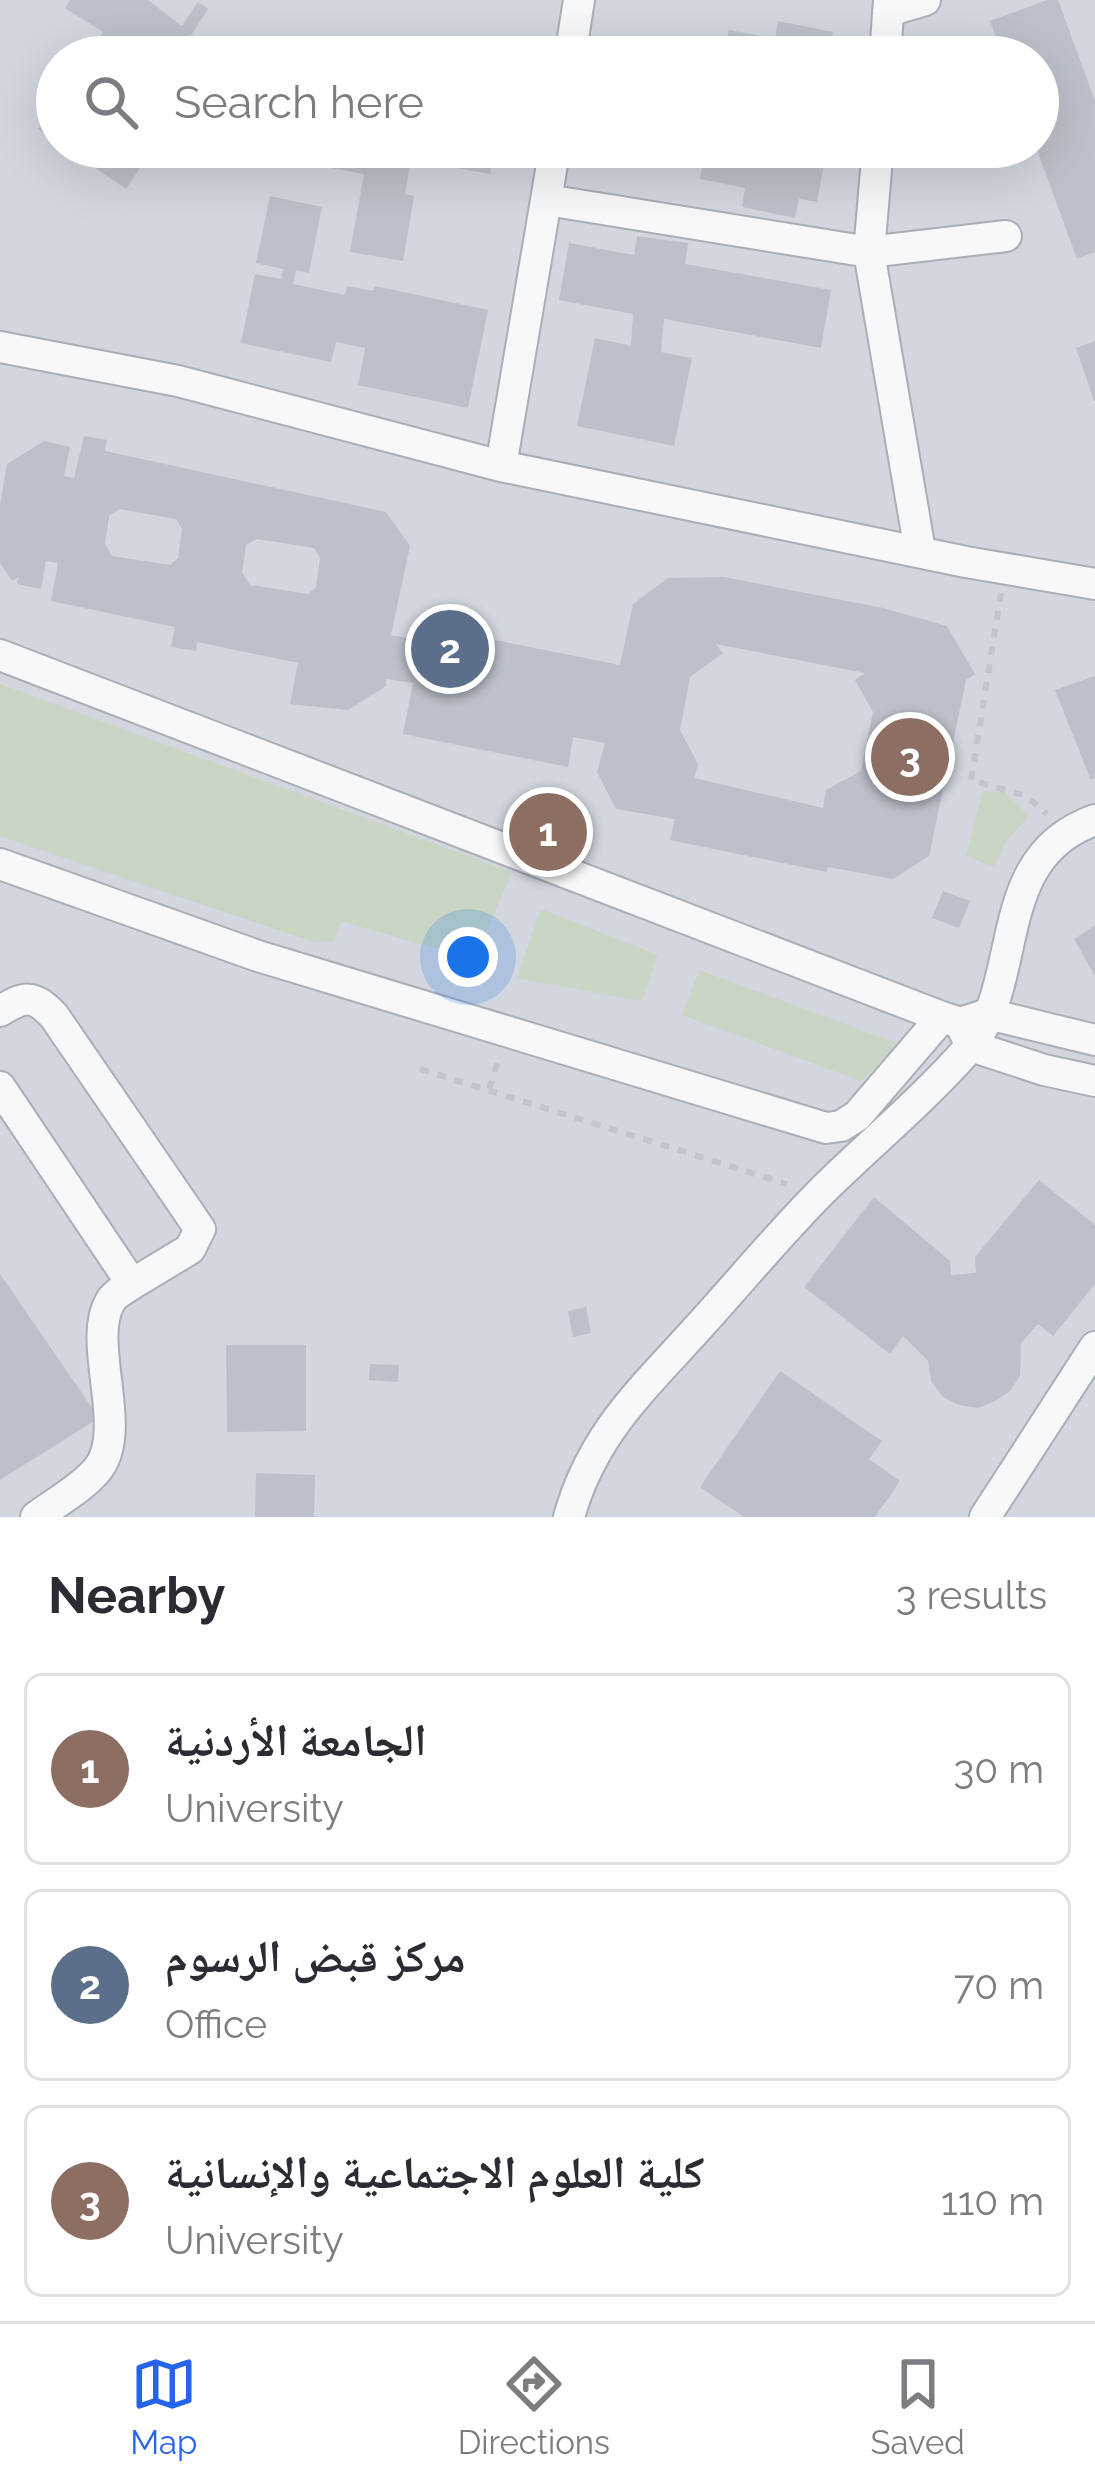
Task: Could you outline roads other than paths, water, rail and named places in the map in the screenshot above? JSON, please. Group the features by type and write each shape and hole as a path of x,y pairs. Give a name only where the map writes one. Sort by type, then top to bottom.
{"street":[{"path":"573,36 579,0"},
{"path":"887,36 889,6 926,0"},
{"path":"501,466 552,168"},
{"path":"876,168 869,252 920,551"},
{"path":"547,200 869,252 1006,236"},
{"path":"0,347 195,385 501,466 1095,584"},
{"path":"0,655 965,1025 1044,1070 1095,1081"},
{"path":"569,1517 598,1442 965,1025 1036,865 1081,826"},
{"path":"0,864 258,956 826,1128 857,1116 965,1025 1095,1040"},
{"path":"0,1011 28,997 38,999 54,1016 200,1229 190,1250 111,1299 104,1362 111,1439 98,1470 36,1517"},
{"path":"0,1087 132,1284"},
{"path":"985,1517 1095,1347"}],"place":[{"name":"مركز قبض الرسوم","path":"450,649"},
{"name":"كلية العلوم الاجتماعية والإنسانية","path":"910,757"},
{"name":"الجامعة الأردنية","path":"548,832"}]}
